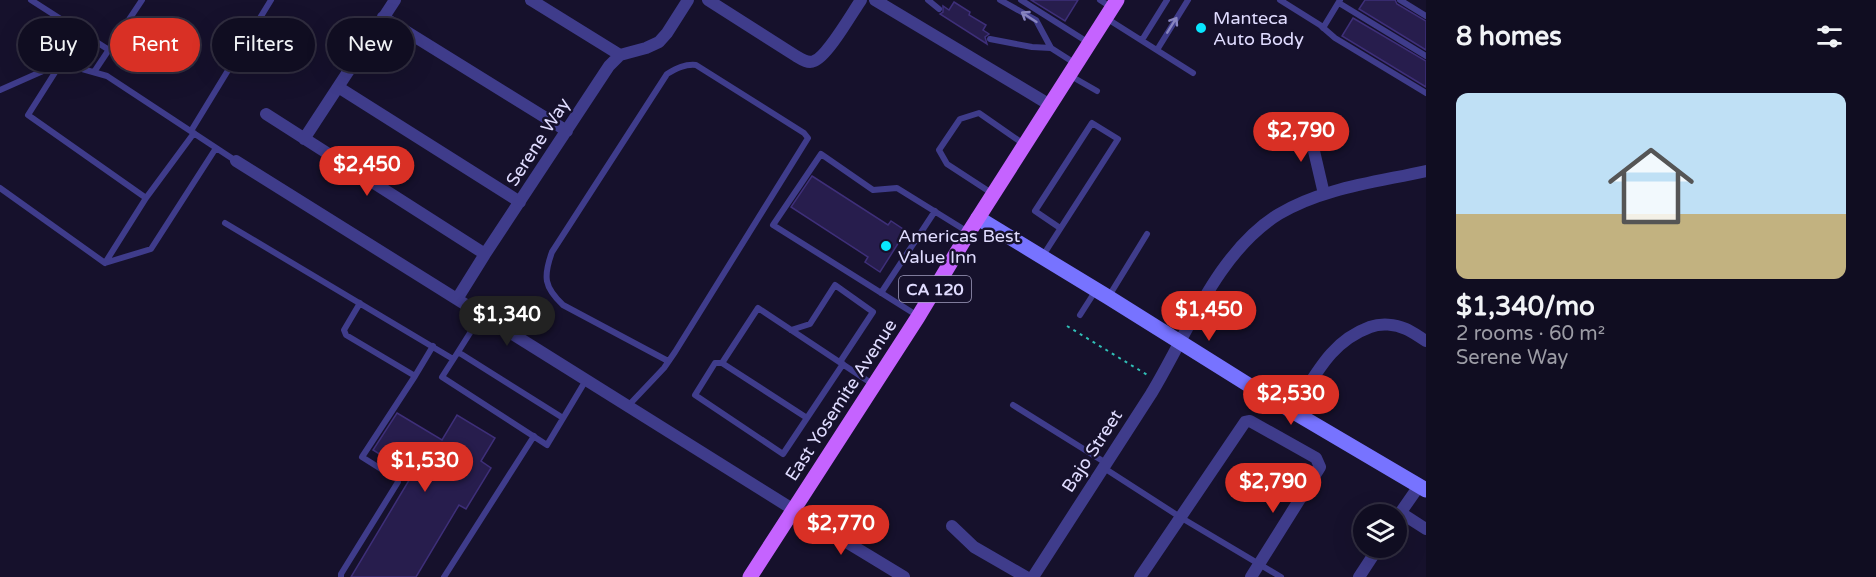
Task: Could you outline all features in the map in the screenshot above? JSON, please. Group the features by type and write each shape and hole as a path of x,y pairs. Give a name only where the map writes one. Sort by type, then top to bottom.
{"main road":[{"name":"East Yosemite Avenue","path":"750,577 1073,70 1109,6"}],"street":[{"path":"304,139 395,0"},
{"path":"531,0 620,55 659,42 668,33 688,0"},
{"path":"708,0 809,62 824,55 861,0"},
{"path":"875,0 1050,105"},
{"path":"383,17 567,131"},
{"name":"Serene Way","path":"457,298 609,66 620,55"},
{"path":"338,87 520,202"},
{"path":"266,114 484,254"},
{"path":"1318,130 1314,151 1324,194"},
{"path":"236,161 793,510 904,577"},
{"name":"Bajo Street","path":"1033,577 1151,392 1211,287 1243,245 1277,215 1307,200 1324,194 1426,171"},
{"path":"978,218 1180,343 1422,488 1407,506"},
{"path":"1292,411 1327,358 1345,339 1355,333 1377,325 1394,325 1407,329 1426,342"},
{"path":"1140,577 1245,422 1250,421 1316,458 1320,467 1251,577"},
{"path":"1407,520 1426,529"},
{"path":"952,526 974,547 1026,577"},
{"path":"1359,577 1371,558"}],"lane":[{"path":"31,0 109,50"},
{"path":"98,66 142,0"},
{"path":"105,263 146,198 192,132 271,0"},
{"path":"928,0 939,9"},
{"path":"1000,0 1036,20 1051,48 1097,92"},
{"path":"1021,0 1089,43"},
{"path":"1142,40 1167,0"},
{"path":"1157,50 1188,0"},
{"path":"1281,0 1335,38 1426,93"},
{"path":"1291,7 1296,0"},
{"path":"1400,0 1426,16"},
{"path":"1323,28 1340,2 1426,56"},
{"path":"1109,6 1142,40 1193,73"},
{"path":"990,39 1051,48"},
{"path":"628,406 668,361 808,138 804,133 696,65 688,64 667,74 552,252 547,266 546,279 550,293 563,305 668,361"},
{"path":"0,90 41,72"},
{"path":"56,72 28,115 146,198"},
{"path":"94,72 107,76 236,161"},
{"path":"993,194 947,164 939,150 960,119 979,113 1025,145"},
{"path":"1042,257 1118,139 1092,123 1035,211 1060,228"},
{"path":"105,263 151,249 216,148"},
{"path":"918,316 773,225 821,154 873,190 897,188 969,232"},
{"path":"0,188 105,263"},
{"path":"881,293 935,211"},
{"path":"225,223 453,359"},
{"path":"1080,315 1102,293 1148,234"},
{"path":"791,330 810,324 835,285 873,312 807,418 783,454 695,395 715,363 722,363 807,418"},
{"path":"360,303 344,330 346,335 415,376"},
{"path":"722,363 758,308 874,385"},
{"path":"482,314 442,378 547,445 586,379"},
{"path":"341,577 340,574 398,482 397,479 362,457 433,346"},
{"path":"458,352 563,418"},
{"path":"1013,405 1180,517 1281,577"},
{"path":"444,577 534,436"}],"path":[{"path":"1067,326 1150,377"}],"building":[{"path":"1031,0 1078,0 1065,21"},
{"path":"1365,0 1395,0 1397,4 1426,21 1426,50 1359,9"},
{"path":"954,2 970,12 969,15 986,25 983,30 989,34 985,37 987,44 940,14 943,12 943,6 949,10"},
{"path":"1353,18 1426,61 1426,87 1342,36"},
{"path":"812,176 888,225 891,221 906,231 880,272 865,262 868,257 791,207"},
{"path":"397,413 442,440 457,415 495,438 481,461 491,468 466,509 459,505 416,577 351,577 411,477 405,474 407,471 373,450"}],"place":[{"name":"Manteca Auto Body","path":"1201,28"},
{"name":"Americas Best Value Inn","path":"886,246"}]}
